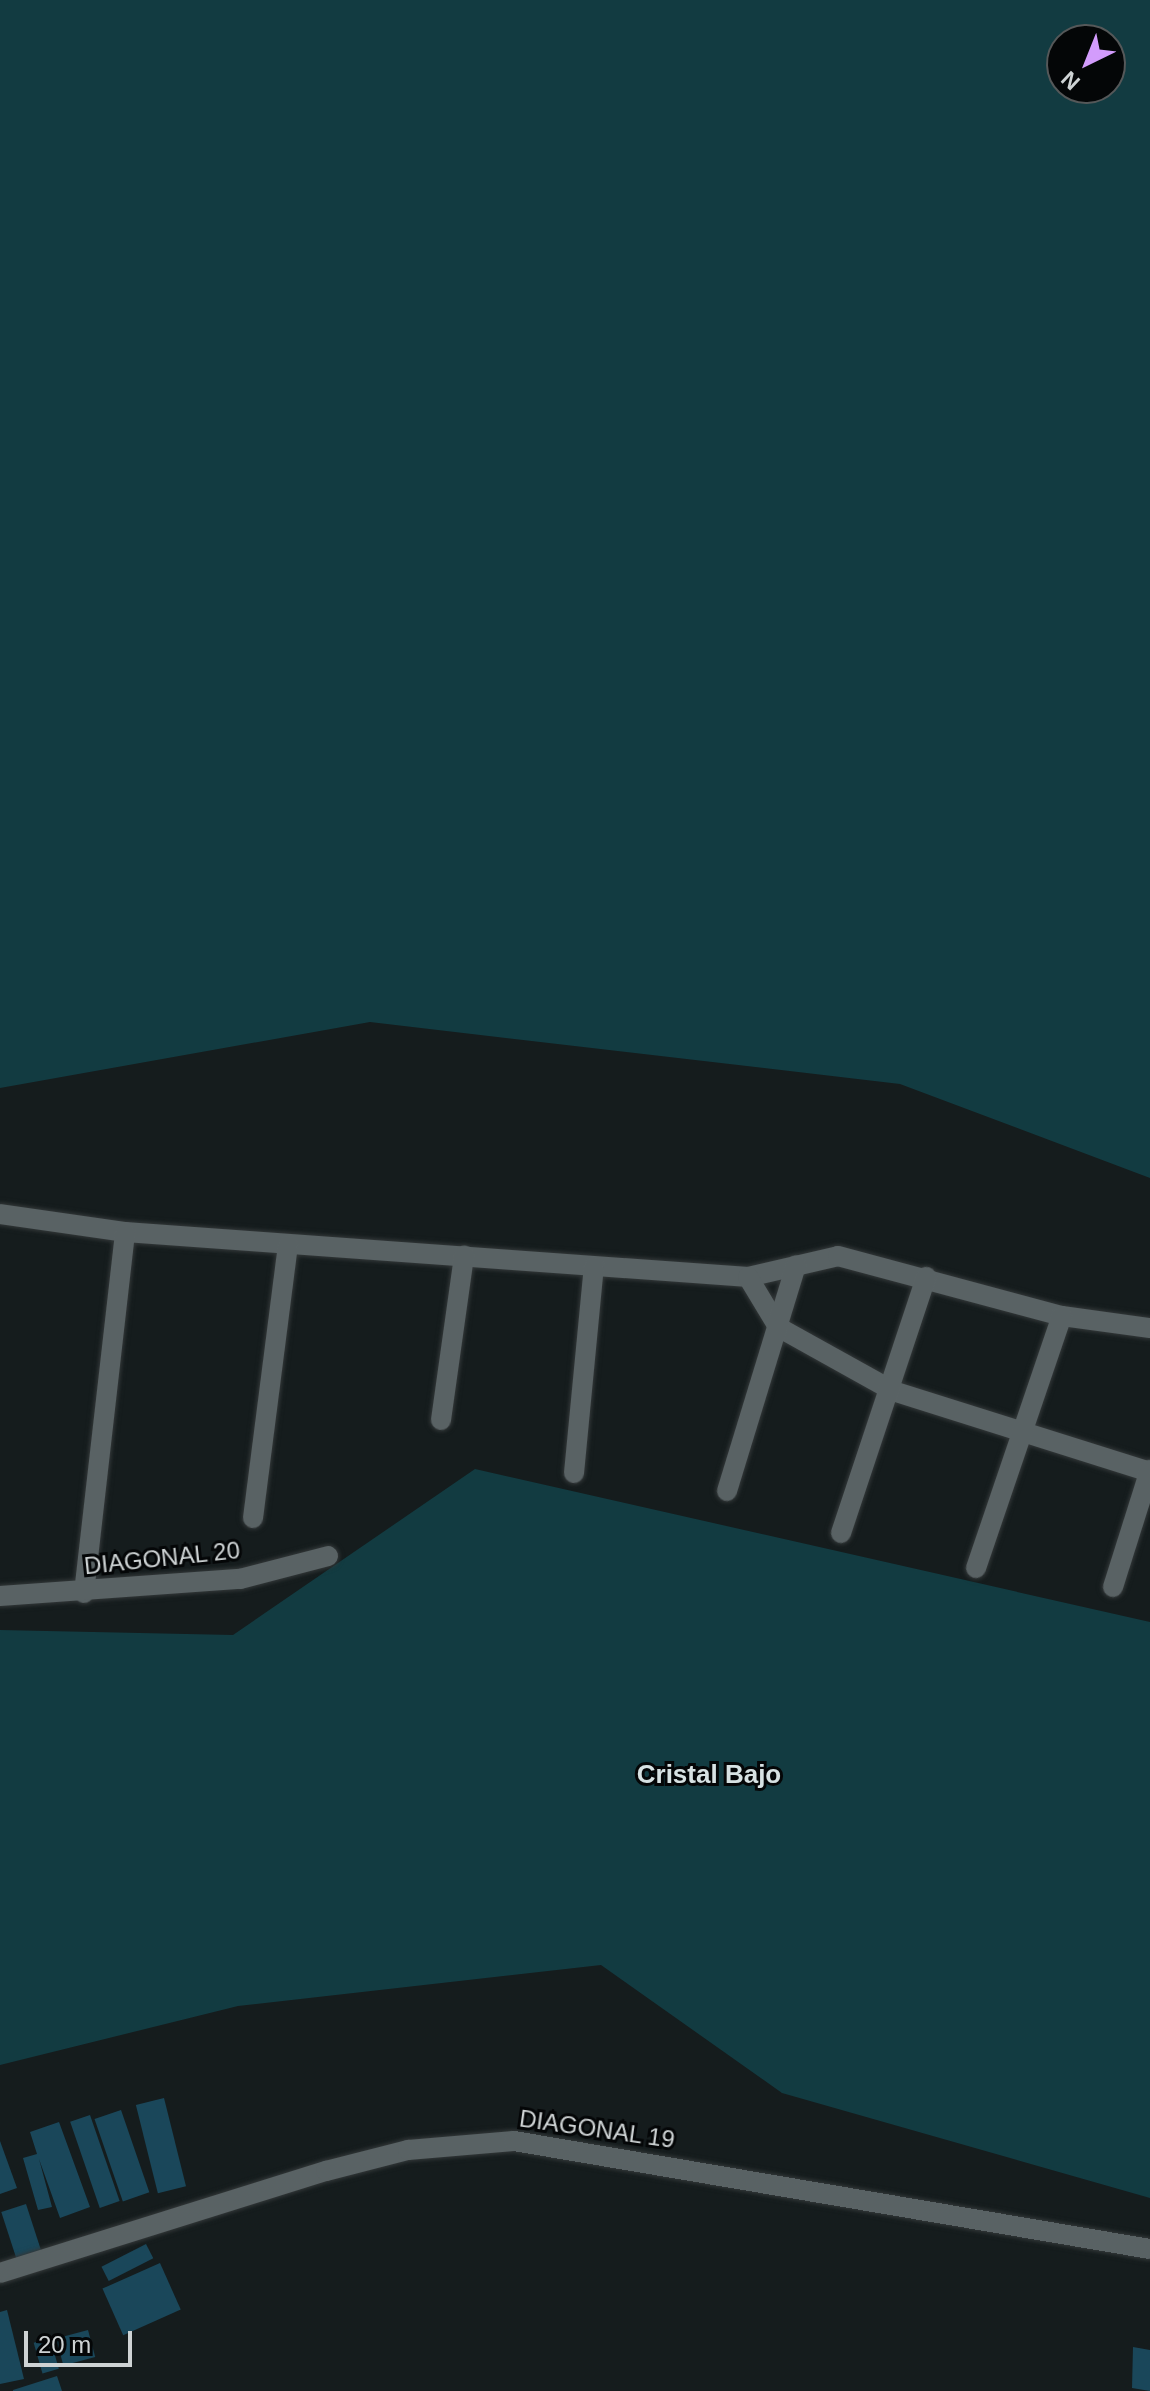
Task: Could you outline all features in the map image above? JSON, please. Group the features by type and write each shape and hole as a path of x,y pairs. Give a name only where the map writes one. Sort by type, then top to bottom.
{"street":[{"path":"0,1214 125,1232 288,1246 748,1277 838,1256 926,1277 1062,1316 1150,1328"},
{"path":"84,1593 125,1232"},
{"path":"253,1518 288,1246"},
{"path":"441,1420 464,1256"},
{"path":"727,1491 796,1265"},
{"path":"574,1473 594,1267"},
{"path":"748,1277 778,1327 893,1391 1150,1471 1113,1587"},
{"path":"841,1533 893,1391 926,1277"},
{"path":"976,1568 1062,1316"},
{"name":"DIAGONAL 20","path":"0,1596 84,1593 240,1579 328,1556"},
{"name":"DIAGONAL 19","path":"0,2273 381,2157 514,2141 1150,2249"}],"shaded area":[{"path":"0,0 1150,0 1150,1178 900,1084 370,1022 0,1088"},
{"path":"475,1469 1150,1622 1150,2198 782,2093 601,1965 238,2006 0,2065 0,1630 233,1635"}],"building":[{"path":"164,2098 186,2186 158,2193 136,2105"},
{"path":"121,2110 149,2192 123,2201 95,2119"},
{"path":"90,2115 120,2201 100,2208 70,2122"},
{"path":"59,2122 90,2207 60,2218 39,2159 52,2207 38,2210 23,2158 37,2154 30,2132"},
{"path":"0,2141 17,2188 0,2194"},
{"path":"26,2204 42,2253 17,2261 1,2212"},
{"path":"146,2244 153,2258 109,2281 101,2267"},
{"path":"160,2263 181,2310 123,2335 102,2289"},
{"path":"7,2310 24,2379 0,2384 0,2312"},
{"path":"88,2330 95,2357 63,2366 56,2339"},
{"path":"50,2338 59,2369 42,2373 34,2343"},
{"path":"1133,2347 1150,2350 1150,2391 1132,2388"},
{"path":"57,2376 62,2391 13,2391 13,2390"}],"district":[{"name":"Cristal Bajo","path":"709,1775"}]}
